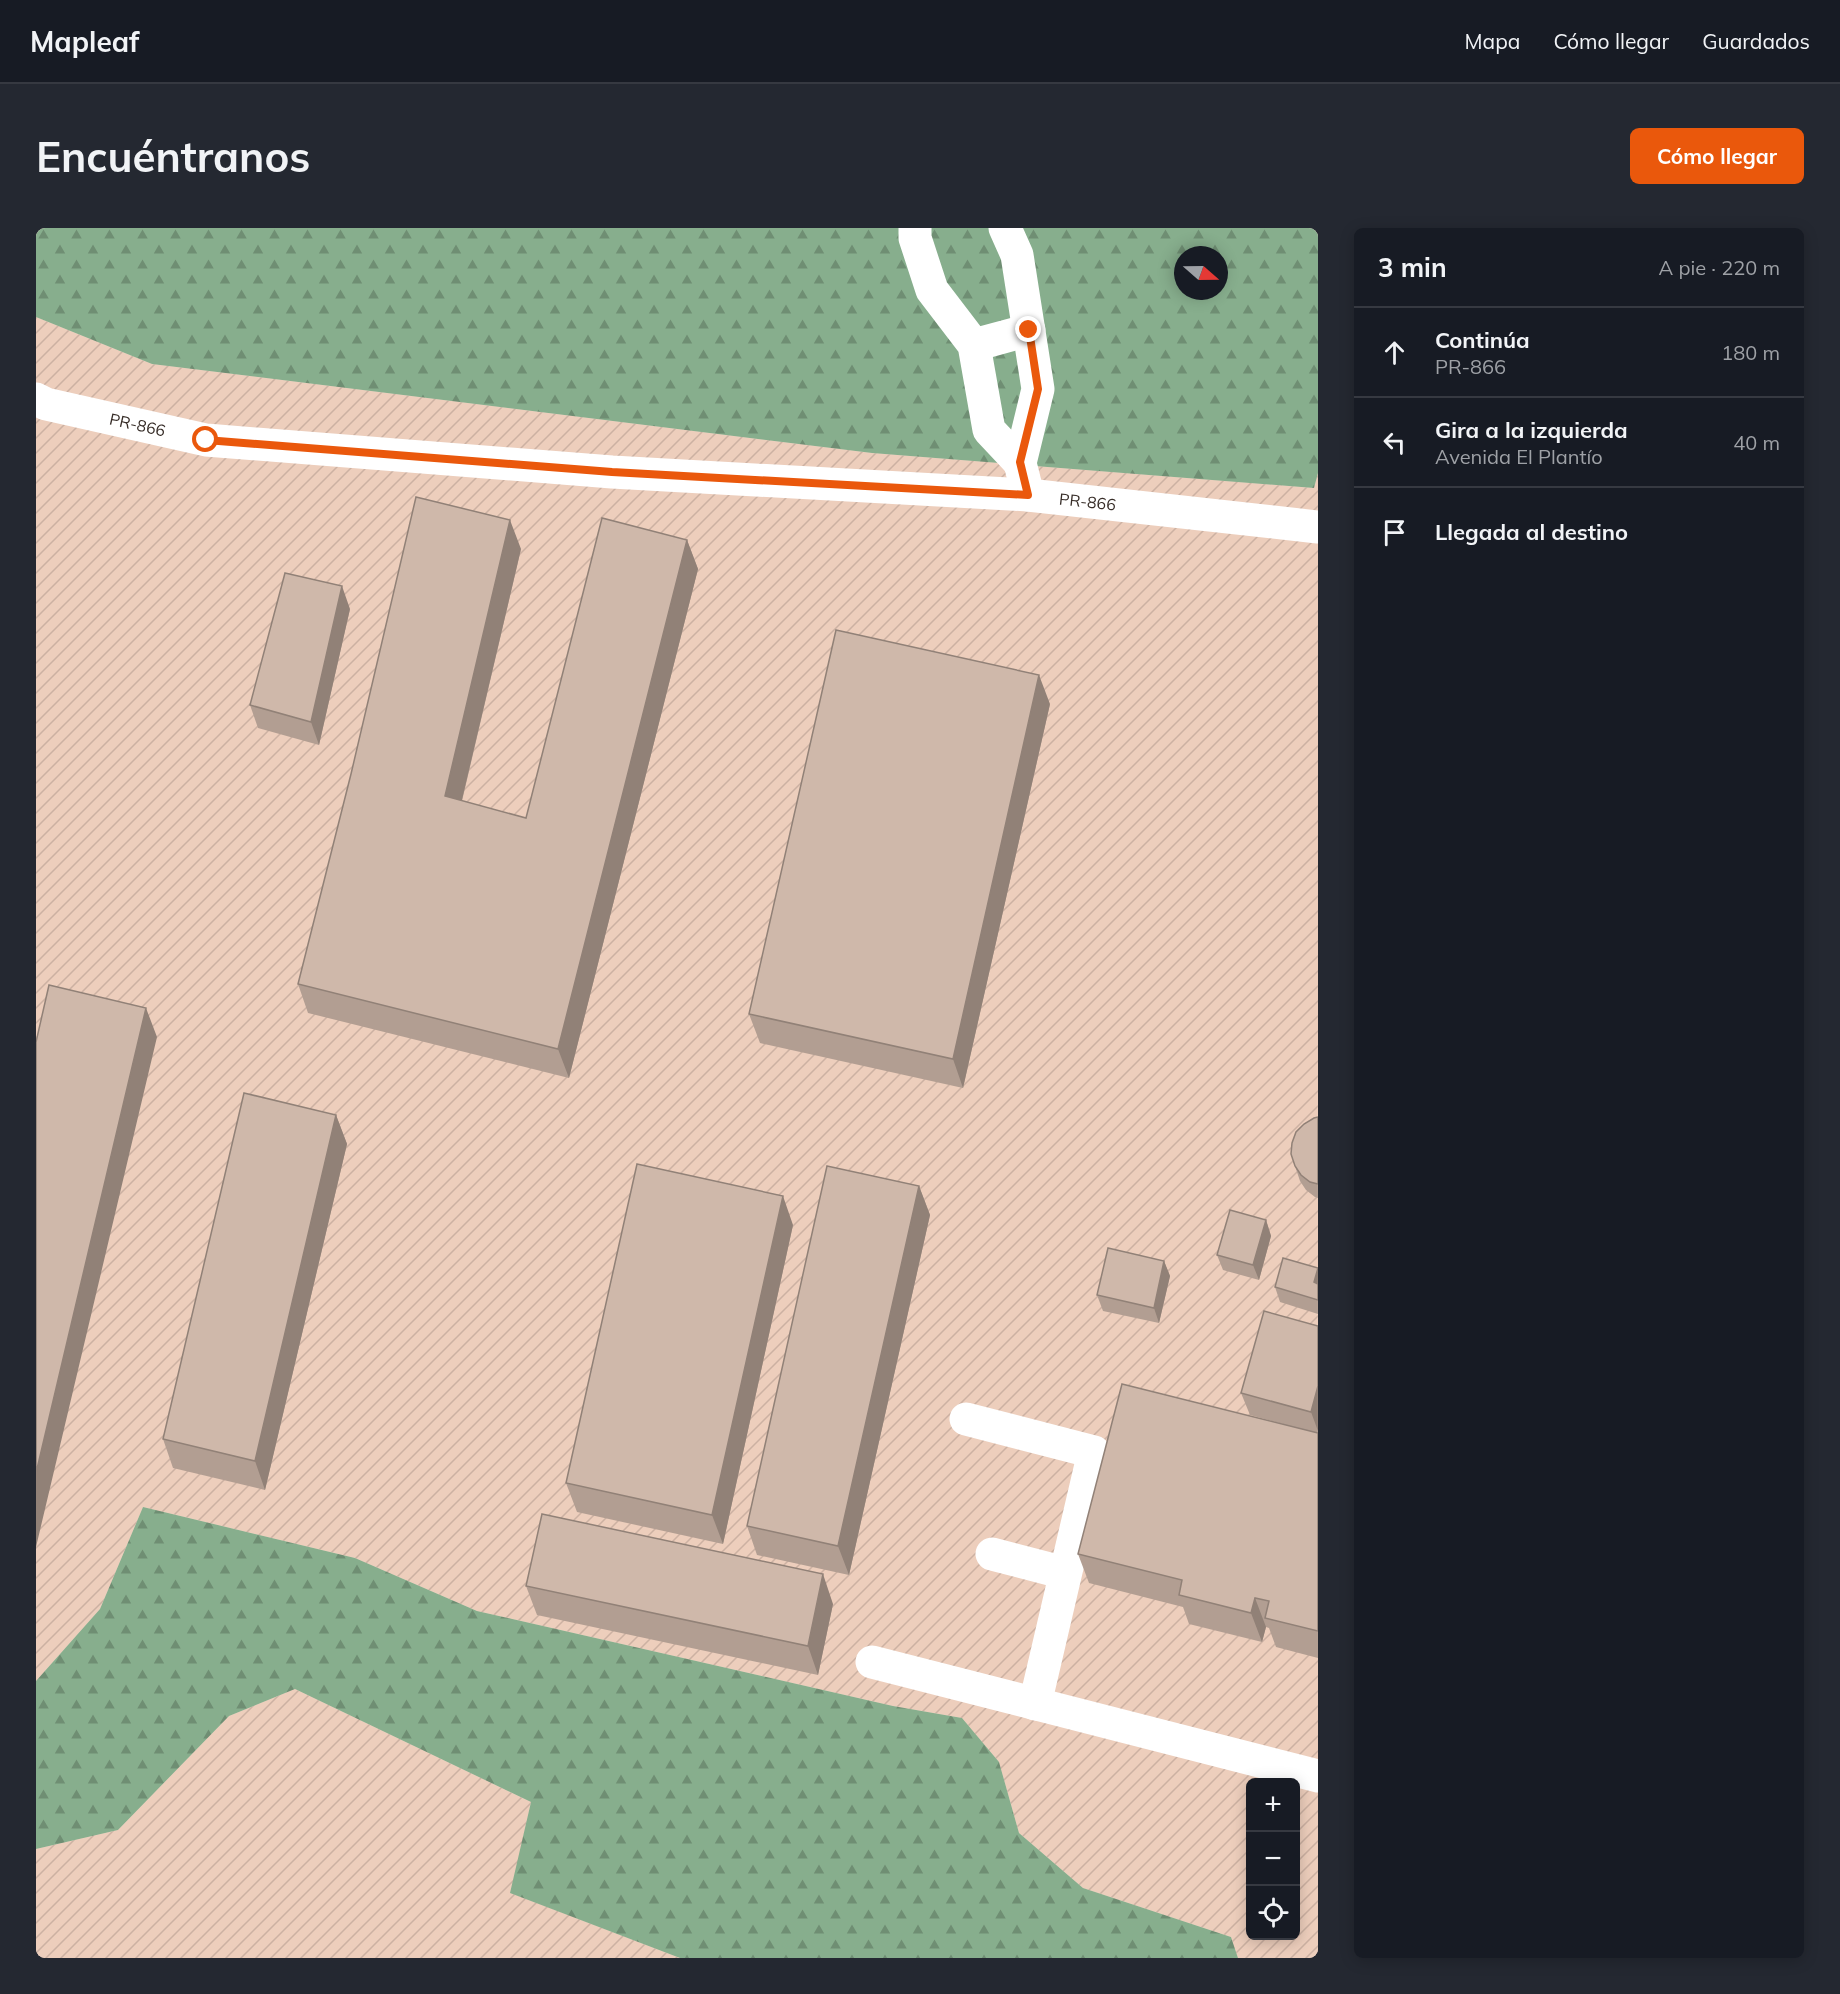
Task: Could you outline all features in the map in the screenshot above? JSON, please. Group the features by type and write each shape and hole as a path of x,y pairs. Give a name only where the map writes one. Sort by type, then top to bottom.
{"street":[{"path":"915,228 915,238 932,290 974,345 989,430 1020,462"},
{"path":"1005,228 1017,255 1038,389 1020,462 1028,495"},
{"path":"974,345 1029,330"},
{"name":"PR-866","path":"36,399 46,404 206,440 612,472 1028,495 1318,527"},
{"path":"966,1419 1094,1452 1035,1704"},
{"path":"992,1554 1065,1574"},
{"path":"872,1662 1318,1776"}],"shaded area":[{"path":"36,317 152,364 872,453 1314,488 1318,473 1318,1958 1238,1958 1231,1937 1083,1888 1019,1833 999,1762 962,1718 893,1706 477,1611 355,1558 143,1507 100,1609 36,1681"},
{"path":"295,1689 531,1802 511,1893 680,1958 36,1958 36,1849 118,1830 229,1716"}],"green space":[{"path":"36,228 1318,228 1318,473 1314,488 872,453 152,364 36,317"},
{"path":"143,1507 355,1558 477,1611 893,1706 962,1718 999,1762 1019,1833 1083,1888 1231,1937 1238,1958 680,1958 510,1893 531,1802 295,1689 229,1716 118,1830 36,1849 36,1681 100,1609"}],"building":[{"path":"416,497 510,520 445,796 526,818 602,518 687,540 558,1049 298,984 351,774"},
{"path":"285,573 342,586 311,722 250,705"},
{"path":"836,630 1039,675 953,1059 749,1014"},
{"path":"49,985 146,1008 36,1473 36,1042"},
{"path":"244,1093 336,1115 255,1461 163,1439"},
{"path":"1318,1117 1318,1184 1310,1182 1301,1175 1291,1154 1296,1132 1304,1124"},
{"path":"637,1164 783,1196 712,1515 566,1483"},
{"path":"827,1166 919,1186 838,1546 747,1526"},
{"path":"1230,1210 1266,1220 1253,1265 1217,1255"},
{"path":"1108,1248 1164,1261 1154,1308 1097,1295"},
{"path":"1283,1258 1318,1268 1314,1282 1318,1284 1318,1300 1275,1287"},
{"path":"1264,1311 1318,1326 1318,1386 1311,1412 1241,1393"},
{"path":"1122,1384 1318,1433 1318,1631 1265,1618 1269,1601 1255,1598 1251,1613 1179,1595 1182,1580 1078,1554"},
{"path":"542,1514 823,1574 808,1646 526,1586"}],"route":[{"path":"206,440 612,472 1028,495 1020,462 1038,389 1029,330"}]}
